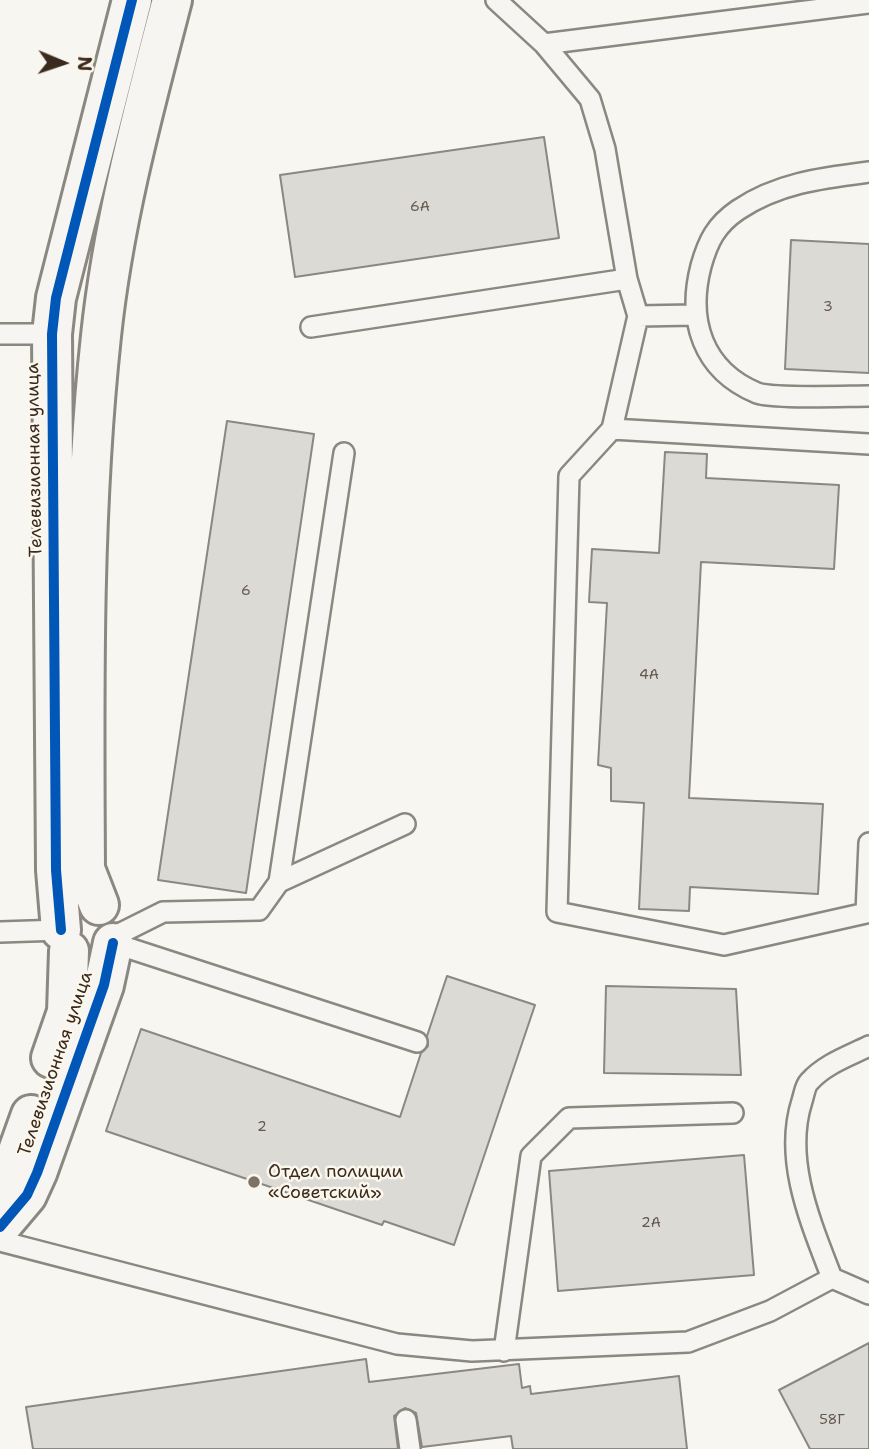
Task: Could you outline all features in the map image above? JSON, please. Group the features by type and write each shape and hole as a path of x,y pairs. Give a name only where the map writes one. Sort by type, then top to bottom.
{"street":[{"name":"Телевизионная улица","path":"0,1179 17,1154 67,1012 65,940 56,870 52,334 56,298 132,0"},
{"path":"109,928 85,869 83,626 95,401 108,284 135,140 172,0"},
{"path":"65,940 65,916 76,906 109,928"},
{"name":"Телевизионная улица","path":"0,1227 27,1195 37,1173 104,985 109,928"}],"lane":[{"path":"496,0 544,44 590,99 605,149 627,279 638,316 612,429 569,476 557,912 724,945 866,913 869,842"},
{"path":"544,44 869,3"},
{"path":"869,172 813,178 771,191 736,211 709,236 699,276 694,315 709,355 734,381 761,394 869,396"},
{"path":"311,327 627,279"},
{"path":"638,316 694,315"},
{"path":"0,334 52,334"},
{"path":"612,429 869,444"},
{"path":"109,928 163,912 258,910 279,882 344,453"},
{"path":"279,882 405,824"},
{"path":"109,928 417,1042"},
{"path":"0,932 65,940"},
{"path":"869,1046 829,1066 808,1083 796,1118 795,1150 805,1206 832,1278 869,1294"},
{"path":"503,1351 531,1156 569,1118 733,1114"},
{"path":"0,1241 397,1344 503,1351 688,1342 770,1311 832,1278"},
{"path":"406,1420 410,1449"}],"building":[{"path":"544,137 559,238 295,277 280,175"},
{"path":"791,240 869,244 869,373 785,369"},
{"path":"227,421 314,434 246,893 158,880"},
{"path":"665,452 707,454 706,478 839,485 834,569 701,562 689,798 823,804 818,894 690,887 689,911 639,909 644,803 611,801 611,768 598,765 607,603 589,602 592,549 659,553"},
{"path":"447,976 535,1005 454,1245 384,1221 382,1225 106,1131 141,1029 400,1117 421,1053 428,1046 427,1036"},
{"path":"606,986 736,989 741,1075 604,1073"},
{"path":"744,1155 754,1275 558,1291 549,1171"},
{"path":"869,1343 869,1449 810,1449 779,1390"},
{"path":"366,1359 369,1382 519,1364 522,1388 530,1386 531,1394 679,1376 687,1449 513,1449 511,1436 422,1447 416,1413 405,1408 394,1416 398,1449 33,1449 26,1407"}],"cycle path":[{"path":"61,930 56,870 52,334 56,298 132,0"},
{"path":"0,1227 27,1195 37,1173 104,985 113,943"}],"place":[{"name":"Отдел полиции «Советский»","path":"254,1182"}]}
